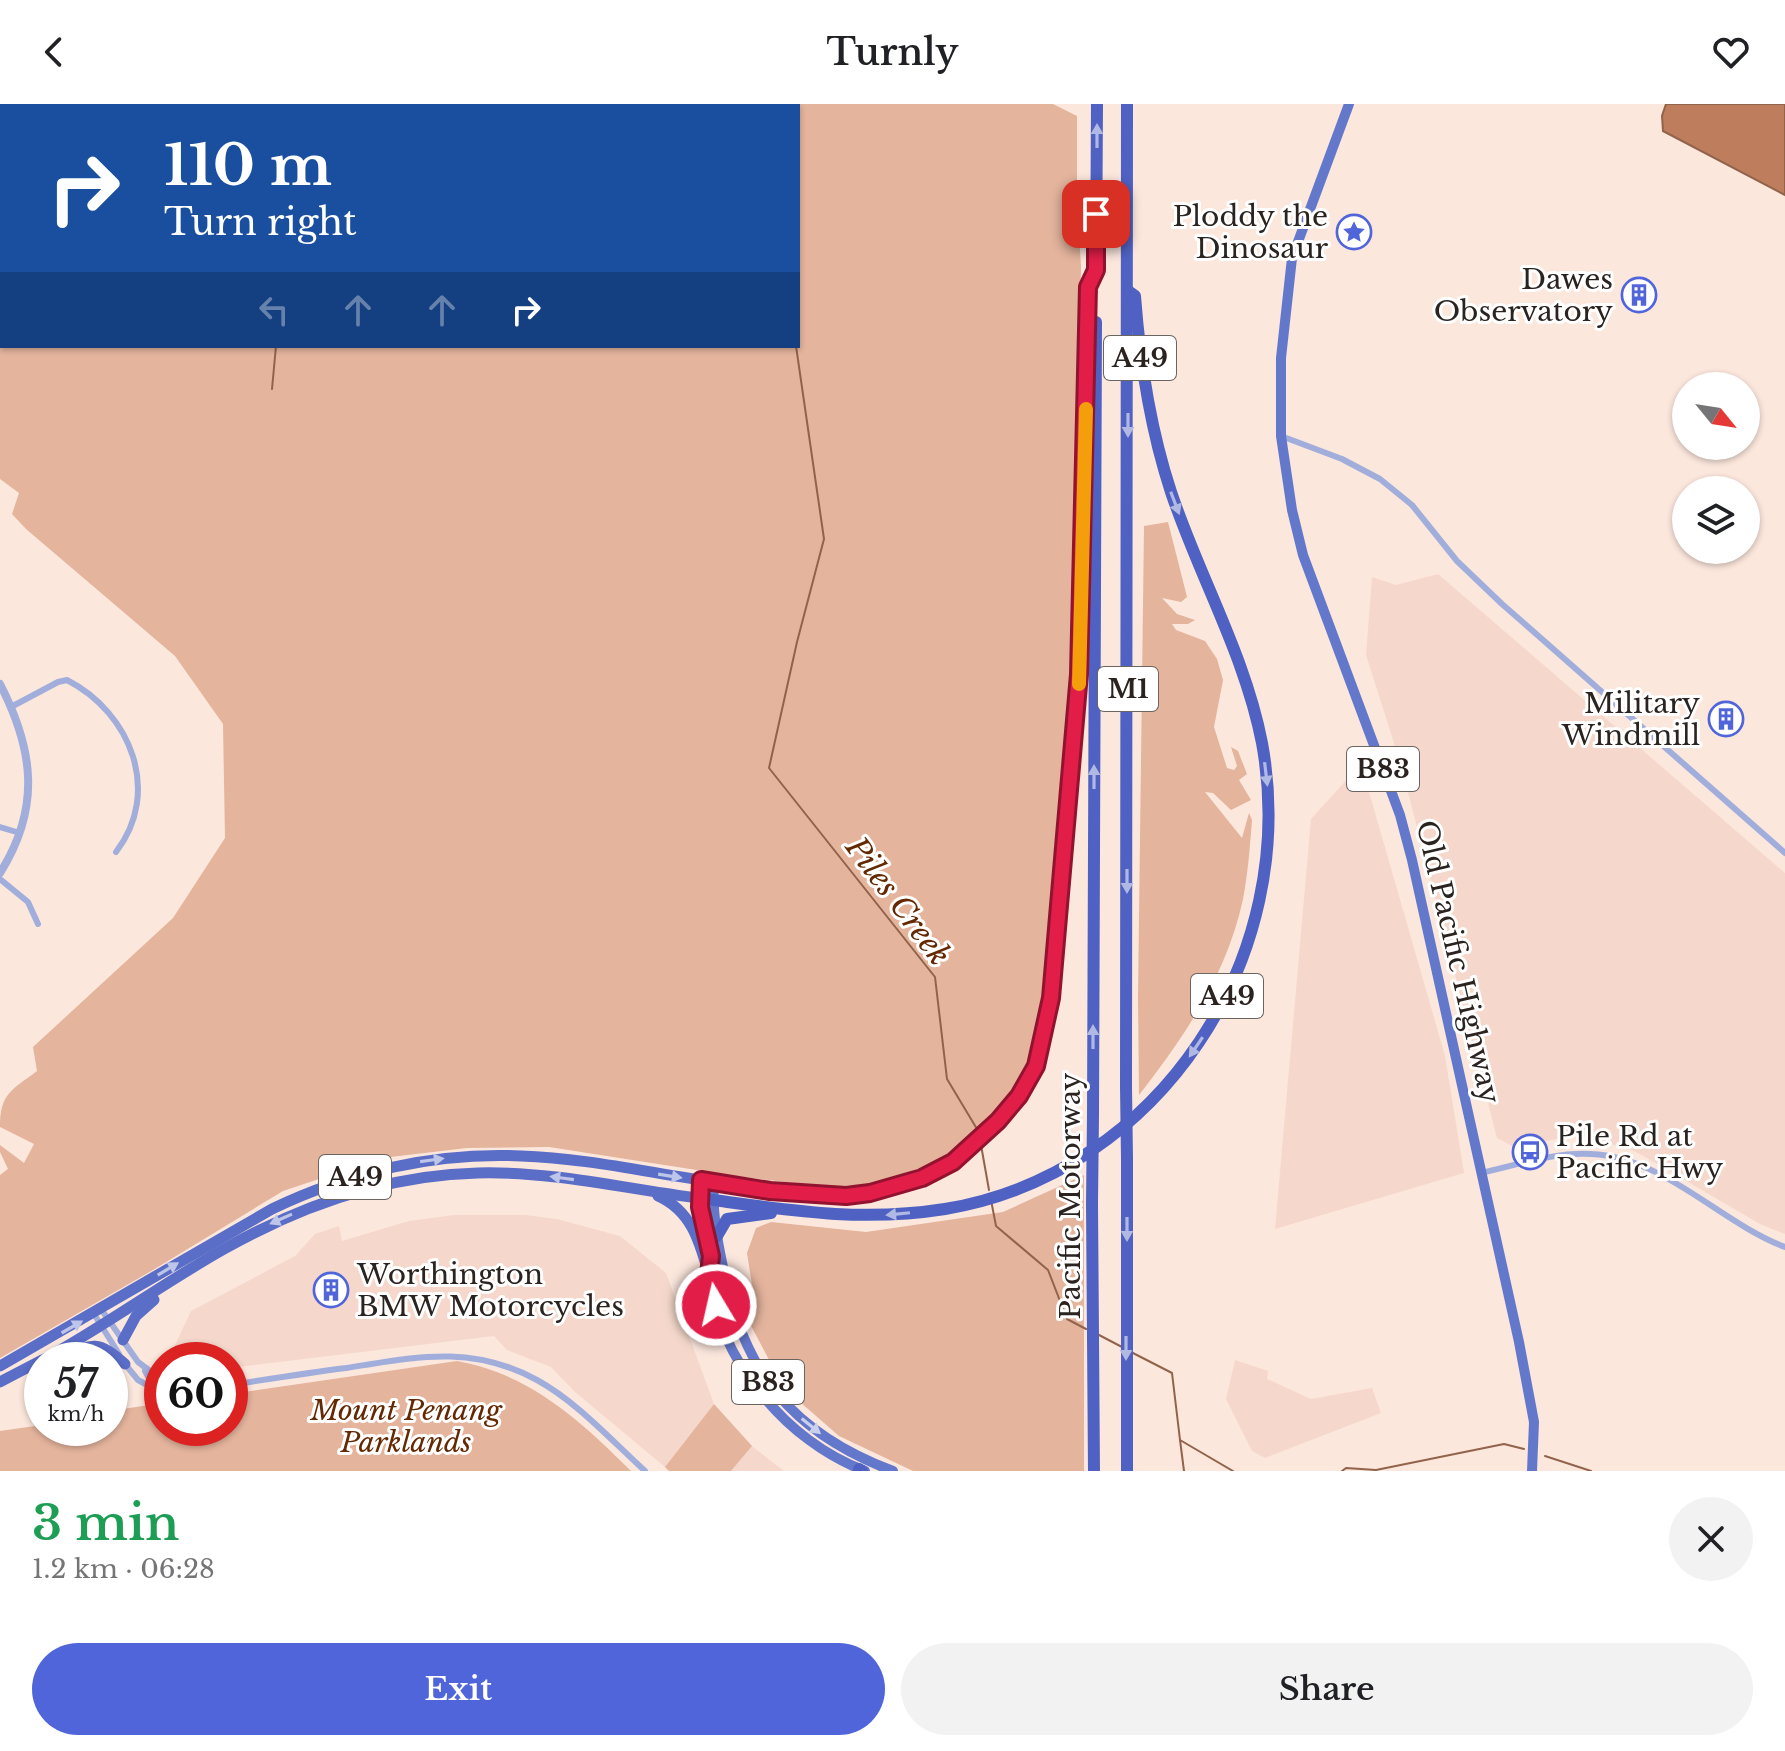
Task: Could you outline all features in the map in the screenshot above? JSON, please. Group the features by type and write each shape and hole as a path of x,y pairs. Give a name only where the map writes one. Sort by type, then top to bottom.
{"highway":[{"name":"Pacific Motorway","path":"1094,1471 1092,1203 1097,104"},
{"name":"Pacific Motorway","path":"1127,104 1127,1471"},
{"name":"A49","path":"0,1366 272,1209 339,1182 393,1167 449,1158 520,1156 577,1161 770,1191 846,1196 905,1184 953,1162 998,1121 1019,1096 1036,1066 1051,998 1079,674 1088,287 1096,270"},
{"name":"A49","path":"73,1342 258,1230 314,1205 378,1186 420,1178 520,1173 794,1212 871,1217 975,1202 1038,1181 1073,1162 1143,1108 1175,1075 1212,1023 1238,973 1251,936 1268,858 1267,780 1251,698 1172,494 1153,428 1145,390 1135,296 1128,291"},
{"path":"639,1189 664,1198 691,1223 709,1275"},
{"path":"717,1236 727,1219 794,1212"},
{"path":"123,1340 129,1326 143,1309 191,1275 205,1261"},
{"name":"A49","path":"0,1382 24,1370"},
{"path":"15,1375 24,1373"}],"main road":[{"name":"Old Pacific Highway","path":"1349,104 1292,258 1281,358 1281,436 1292,510 1303,555 1400,815 1519,1342 1534,1422 1532,1469"},
{"name":"B83","path":"708,1181 709,1275 731,1345 761,1393 789,1424 813,1443 862,1470"},
{"name":"B83","path":"706,1199 738,1326 756,1366 798,1416 819,1433 859,1457 893,1471"}],"street":[{"path":"1281,436 1342,459 1380,479 1412,505 1457,561 1502,604 1785,853"},
{"path":"11,707 67,680 115,720 136,759 139,792 125,841 116,852"},
{"path":"0,684 23,736 29,769 28,802 20,833 0,873"},
{"path":"0,827 20,833"},
{"path":"0,879 28,902 38,924"},
{"path":"1481,1173 1564,1154 1613,1157 1660,1175 1734,1223 1785,1247"},
{"path":"98,1312 114,1342"},
{"path":"105,1323 123,1340 144,1371"},
{"path":"248,1382 417,1356 479,1358 514,1368 552,1390 645,1471"},
{"path":"138,1362 144,1366"},
{"path":"128,1368 144,1384"}],"shaded area":[{"path":"1666,104 1785,104 1785,195 1663,131 1662,116"},
{"path":"1438,574 1785,873 1785,1234 1760,1224 1628,1149 1578,1135 1514,1147 1497,1138 1401,765 1366,655 1372,577 1396,585"},
{"path":"1361,764 1445,1056 1464,1173 1275,1229 1311,819"},
{"path":"454,1215 526,1215 557,1219 620,1236 666,1273 714,1404 665,1467 575,1392 551,1367 507,1350 494,1336 248,1366 248,1342 176,1342 191,1311 295,1256 315,1234 339,1226 342,1241 409,1221"},
{"path":"1235,1360 1268,1371 1267,1379 1311,1399 1372,1388 1381,1413 1265,1458 1252,1451 1226,1399"},
{"path":"753,1447 784,1471 731,1471"}],"green space":[{"path":"800,104 1053,104 1077,116 1081,267 1072,701 1047,995 1029,1064 993,1117 948,1158 874,1184 827,1187 549,1147 467,1148 382,1158 283,1191 0,1358 0,1175 8,1169 0,1145 24,1163 34,1144 0,1127 5,1099 37,1071 33,1047 173,918 225,838 223,724 175,656 12,514 19,493 0,479 0,348 800,348"},
{"path":"1168,522 1187,597 1181,602 1162,598 1177,614 1195,620 1188,624 1172,624 1176,630 1205,641 1217,659 1223,680 1214,727 1227,768 1234,770 1237,766 1231,747 1238,751 1247,774 1239,780 1251,800 1231,810 1213,793 1205,792 1242,838 1249,813 1252,820 1243,899 1226,953 1188,1027 1139,1095 1144,526"},
{"path":"1084,1175 1084,1471 913,1471 839,1436 784,1388 740,1305 752,1285 747,1253 756,1228 771,1222 866,1232 1003,1212"},
{"name":"Mount Penang Parklands","path":"457,1361 483,1367 531,1388 573,1418 631,1471 0,1471 0,1431 24,1428 24,1446 128,1446 128,1408 144,1406 144,1446 248,1446 248,1391"},
{"path":"714,1404 752,1446 731,1471 669,1471 665,1467"}],"waterway":[{"path":"272,389 276,348"},
{"name":"Piles Creek","path":"796,348 824,539 769,768 935,977 947,1079 980,1134"},
{"name":"Piles Creek","path":"981,1145 989,1190"},
{"name":"Piles Creek","path":"991,1200 996,1226 1048,1270 1067,1319 1086,1329"},
{"name":"Piles Creek","path":"1099,1335 1122,1347"},
{"name":"Piles Creek","path":"1131,1352 1172,1373 1180,1440 1233,1471"},
{"path":"1180,1440 1184,1471"},
{"name":"Piles Creek","path":"1342,1471 1346,1468 1376,1470 1504,1444 1524,1449"},
{"name":"Piles Creek","path":"1545,1456 1591,1471"}],"slow traffic":[{"path":"1079,684 1086,409"}],"place":[{"name":"Ploddy the Dinosaur","path":"1354,232"},
{"name":"Dawes Observatory","path":"1639,295"},
{"name":"Military Windmill","path":"1726,719"},
{"name":"Pile Rd at Pacific Hwy","path":"1530,1152"},
{"name":"Worthington BMW Motorcycles","path":"331,1290"}],"route":[{"path":"716,1305 709,1275 711,1256 700,1207 701,1180 821,1196 870,1193 905,1184 953,1162 976,1143 1019,1096 1036,1066 1051,998 1079,674 1088,287 1096,270 1096,214"}]}
